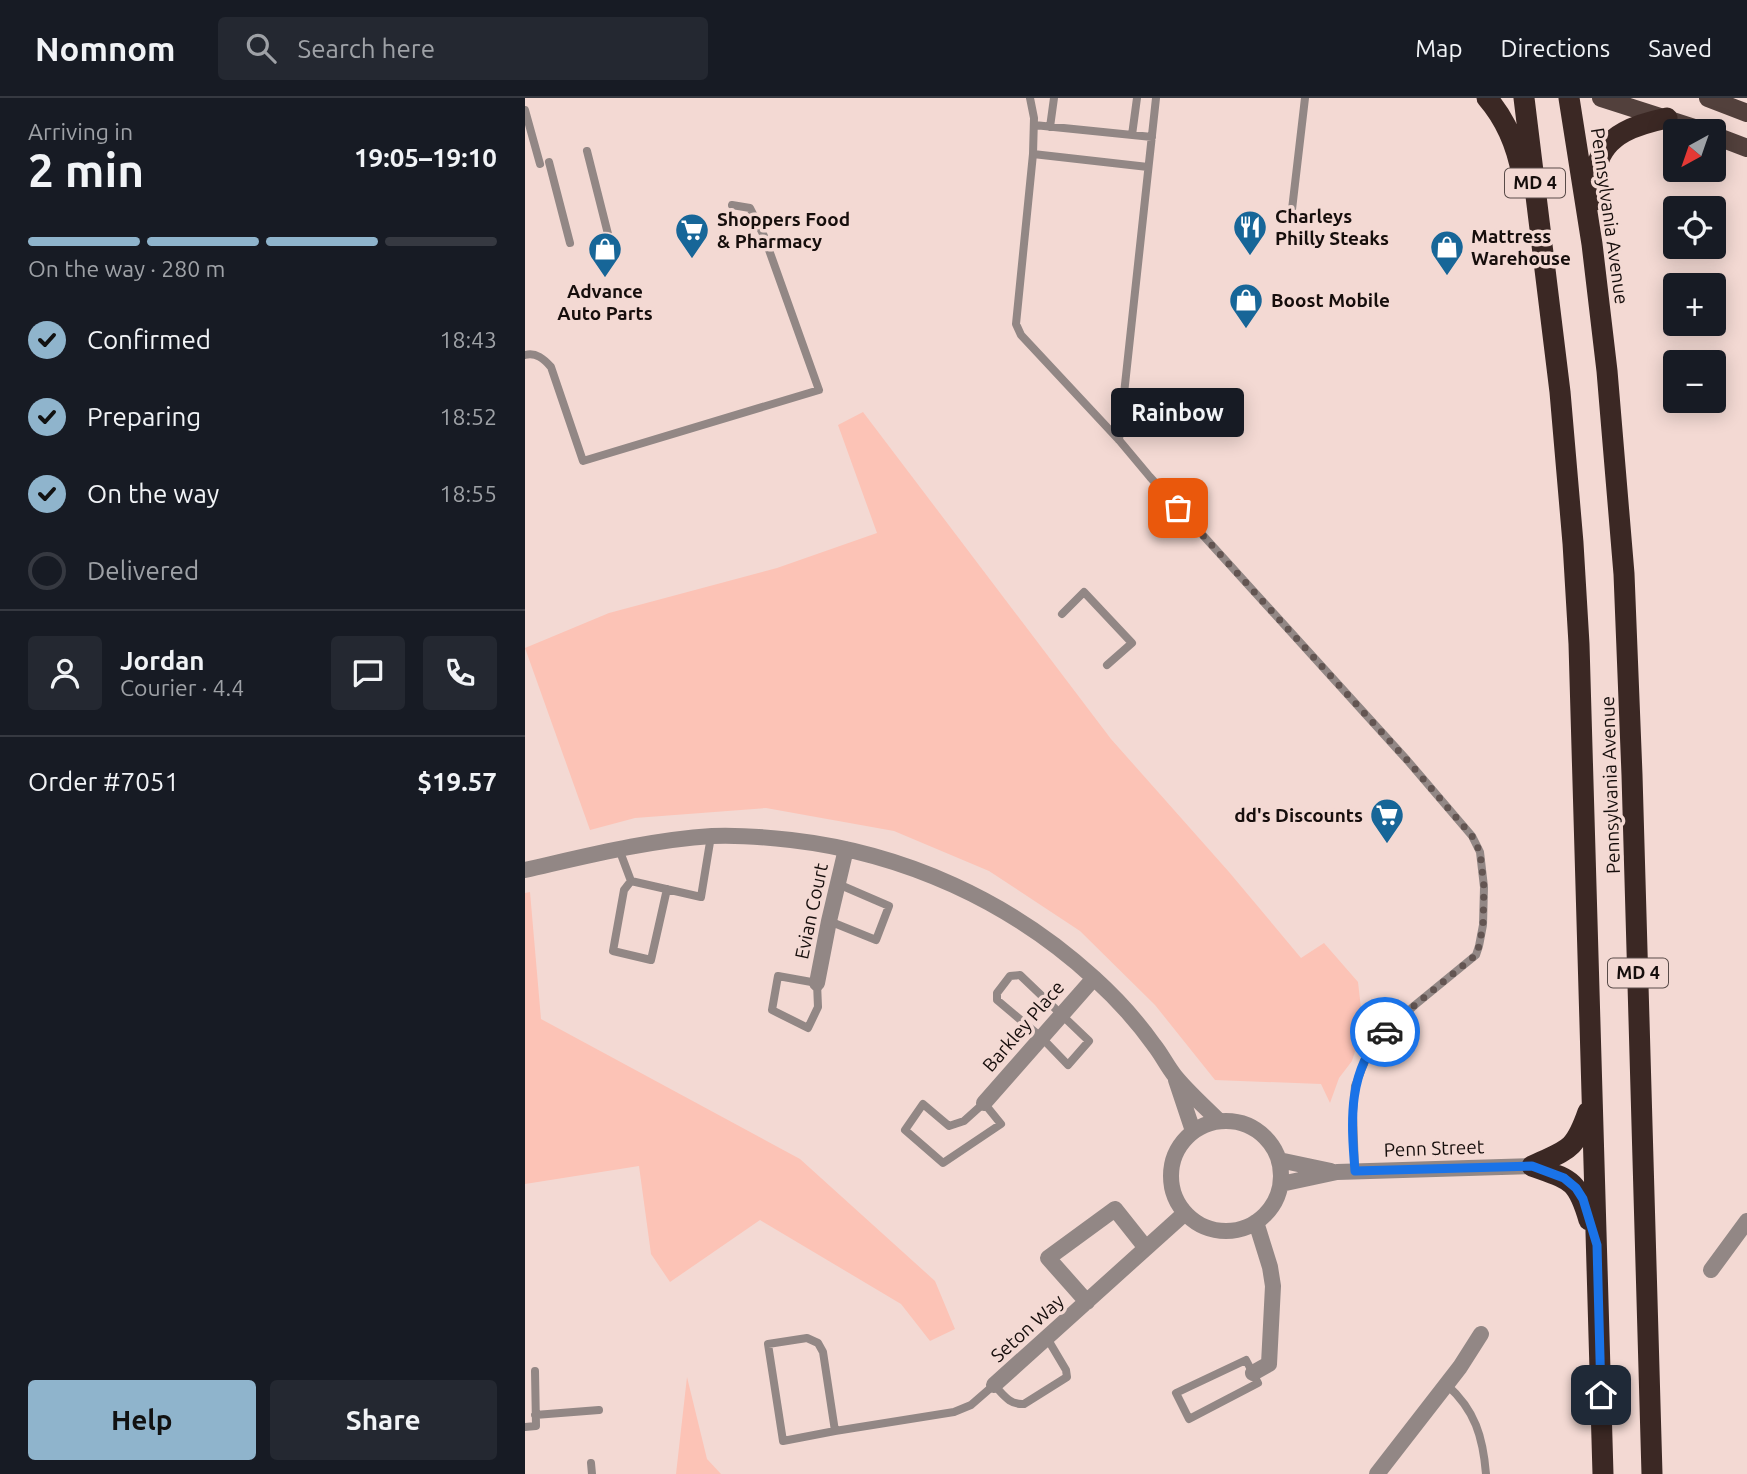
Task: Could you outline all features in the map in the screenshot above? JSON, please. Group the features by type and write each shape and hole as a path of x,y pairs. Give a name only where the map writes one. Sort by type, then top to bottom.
{"highway":[{"path":"1487,98 1515,145 1527,206 1546,268"},
{"name":"Pennsylvania Avenue","path":"1524,98 1565,442 1578,631 1603,1474"},
{"name":"Pennsylvania Avenue","path":"1569,98 1593,244 1607,371 1627,636 1652,1474"},
{"path":"1593,244 1597,165 1604,150 1614,139 1631,129 1667,118"},
{"path":"1532,1166 1566,1150 1575,1142 1593,1100"},
{"path":"1532,1166 1564,1178 1576,1188 1583,1199 1597,1245"}],"main road":[{"path":"1601,98 1670,119"},
{"path":"1707,98 1747,113"},
{"path":"1726,140 1747,148"}],"street":[{"path":"525,870 667,840 739,836 775,838 846,849 931,875 1014,916 1094,978 1147,1035 1174,1075 1219,1121"},
{"name":"Evian Court","path":"817,983 846,849"},
{"name":"Barkley Place","path":"984,1102 1094,978"},
{"path":"1174,1075 1193,1131"},
{"path":"1219,1121 1233,1121 1259,1132 1271,1144 1279,1160 1280,1184 1272,1207 1256,1222 1232,1231 1218,1231 1201,1225 1185,1213 1173,1191 1171,1172 1178,1148 1193,1131 1219,1121"},
{"name":"Penn Street","path":"1279,1160 1337,1172"},
{"name":"Penn Street","path":"1280,1184 1337,1172 1532,1166"},
{"name":"Seton Way","path":"1087,1302 1048,1258 1115,1209 1146,1248"},
{"name":"Seton Way","path":"994,1385 1185,1213"},
{"path":"1711,1270 1747,1221"},
{"path":"1253,1373 1269,1364 1273,1286 1256,1222"},
{"path":"1377,1474 1447,1385 1481,1334"}],"lane":[{"path":"1030,98 1034,125 1033,153 1016,324 1021,335 1407,760 1472,836 1480,852 1484,887 1483,925 1476,955 1409,1010 1370,1049 1355,1086 1355,1171"},
{"path":"1051,127 1054,98"},
{"path":"1132,135 1136,98"},
{"path":"1119,440 1156,98"},
{"path":"1291,218 1305,98"},
{"path":"525,110 570,243"},
{"path":"1034,125 1152,138"},
{"path":"587,151 608,234"},
{"path":"1033,153 1148,167"},
{"path":"525,355 543,358 551,367 583,461 819,390 764,236 750,208 732,205"},
{"path":"1062,614 1084,592 1132,643 1107,665"},
{"path":"631,881 701,897 711,836"},
{"path":"619,849 631,881"},
{"path":"631,881 624,890 613,951 651,960 667,889"},
{"path":"829,921 876,940 889,906 838,884"},
{"path":"1020,975 1089,1041 1067,1065 1041,1037 997,1000 997,993 1010,976 1020,975"},
{"path":"778,976 817,983 818,1007 808,1028 772,1010 778,976"},
{"path":"984,1102 1001,1124 943,1163 905,1130 923,1104 949,1126 964,1121 984,1102"},
{"path":"835,1431 823,1352 818,1343 807,1339 768,1344 783,1441 954,1412 971,1405 994,1385 1009,1401 1024,1404 1067,1377 1066,1370 1047,1339"},
{"path":"1246,1360 1253,1373 1258,1383 1189,1419 1176,1393 1246,1360"},
{"path":"525,1427 535,1426 535,1371"},
{"path":"1447,1385 1469,1409 1482,1445 1486,1474"},
{"path":"535,1415 599,1410"},
{"path":"591,1463 592,1474"}],"shaded area":[{"path":"863,412 1111,739 1301,958 1324,943 1358,982 1363,1026 1352,1061 1339,1078 1330,1103 1321,1084 1215,1080 1155,1005 1080,931 989,871 894,831 766,808 635,818 590,830 525,648 609,613 777,568 877,533 838,425"},
{"path":"530,892 541,1019 800,1159 935,1281 955,1329 930,1341 901,1304 760,1220 670,1282 651,1254 639,1166 525,1184 525,893"},
{"path":"687,1377 707,1459 721,1474 676,1474"}],"way so far":[{"path":"1178,508 1407,760 1472,836 1480,852 1484,887 1483,925 1476,955 1385,1032"}],"place":[{"name":"Charleys Philly Steaks","path":"1250,257"},
{"name":"Shoppers Food & Pharmacy","path":"692,260"},
{"name":"Mattress Warehouse","path":"1447,277"},
{"name":"Advance Auto Parts","path":"605,279"},
{"name":"Boost Mobile","path":"1246,330"},
{"name":"Rainbow","path":"1178,508"},
{"name":"dd's Discounts","path":"1387,845"}],"route":[{"path":"1385,1032 1370,1049 1355,1086 1355,1171 1532,1166 1564,1178 1576,1188 1583,1199 1597,1245 1601,1395"}]}
